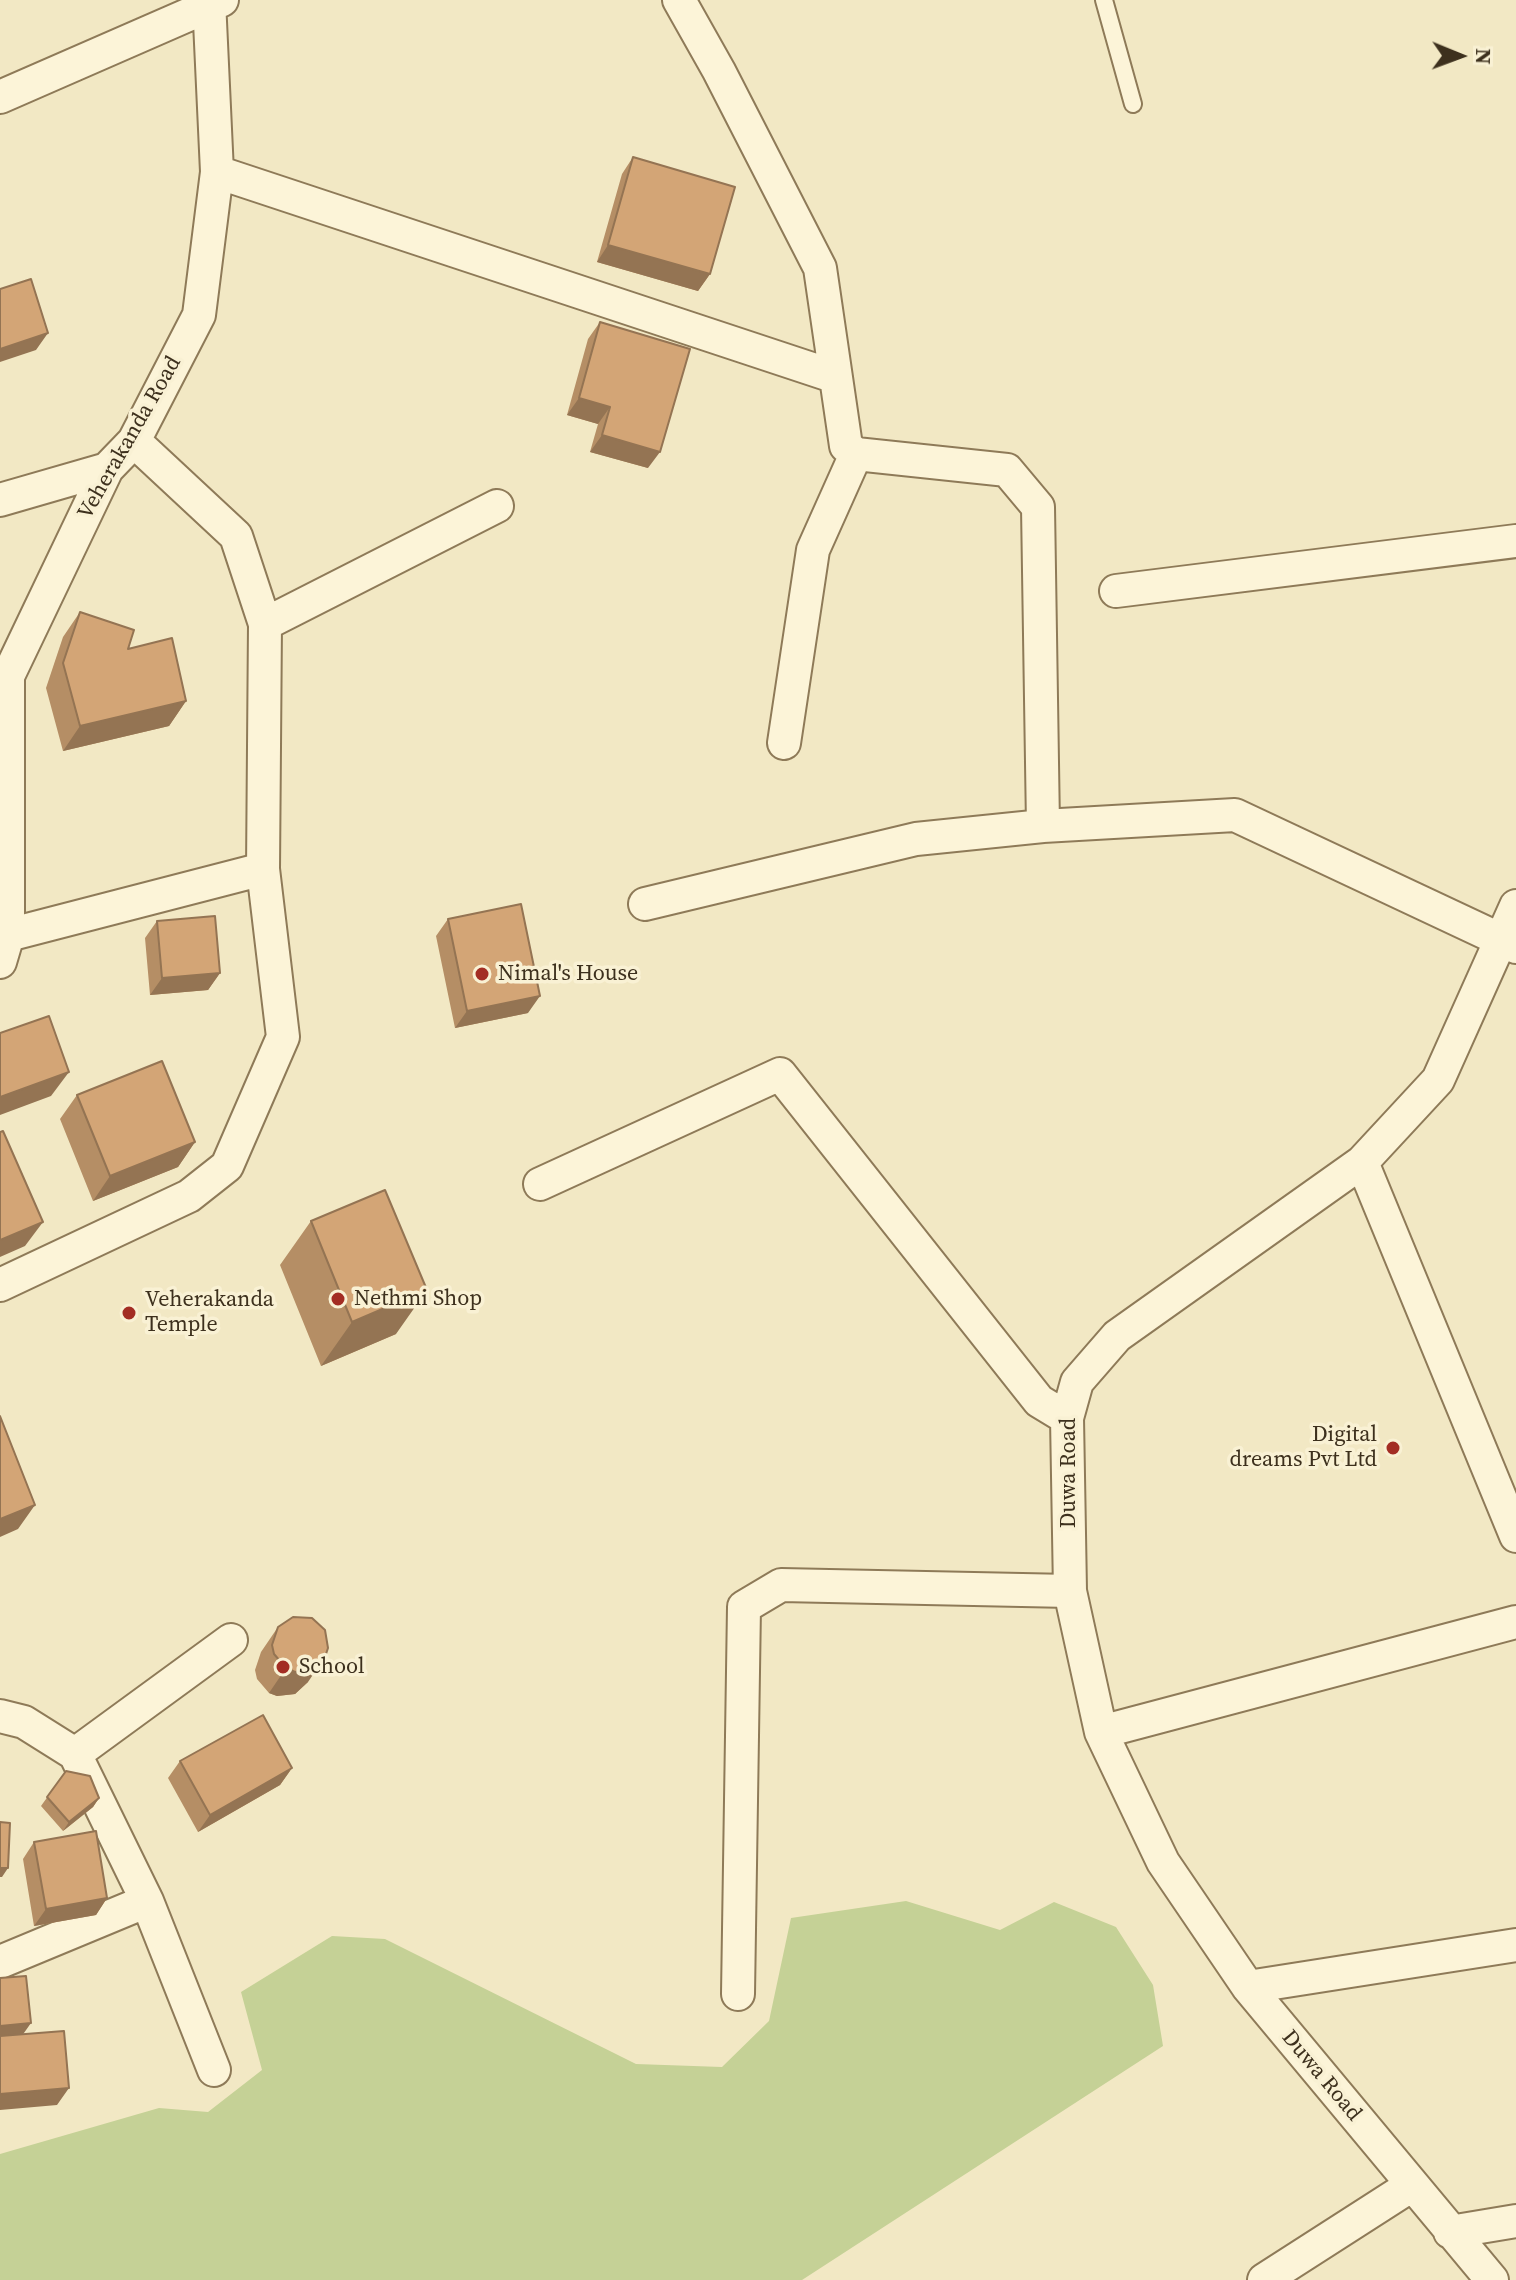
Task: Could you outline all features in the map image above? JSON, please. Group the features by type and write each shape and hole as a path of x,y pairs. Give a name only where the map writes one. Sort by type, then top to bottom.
{"street":[{"path":"679,0 820,268 846,446 856,454 1007,470 1038,507 1043,826"},
{"path":"0,97 214,1"},
{"name":"Veherakanda Road","path":"4,948 4,677 107,469 134,441 199,315 217,172 214,1"},
{"path":"217,172 836,377"},
{"path":"0,1285 189,1196 227,1166 283,1037 263,869 265,624 236,536 134,441"},
{"path":"784,743 813,550 856,454"},
{"path":"0,500 107,469"},
{"path":"265,624 497,506"},
{"path":"1116,591 1516,541"},
{"path":"645,904 916,839 1043,826 1235,815 1508,942"},
{"path":"4,948 263,869"},
{"name":"Duwa Road","path":"1492,2280 1248,1987 1163,1862 1101,1732 1070,1591 1067,1418 1077,1382 1117,1336 1362,1162 1438,1080 1508,942 1516,906"},
{"path":"540,1184 780,1074 1039,1401 1067,1418"},
{"path":"1362,1162 1516,1536"},
{"path":"738,1994 744,1607 781,1585 1070,1591"},
{"path":"1101,1732 1516,1622"},
{"path":"75,1754 231,1640"},
{"path":"0,1716 24,1722 75,1754 147,1901 214,2070"},
{"path":"0,1962 147,1901"},
{"path":"1248,1987 1516,1945"},
{"path":"1264,2280 1412,2185"},
{"path":"1450,2232 1516,2221"}],"lane":[{"path":"1104,0 1133,104"}],"green space":[{"path":"906,1901 1000,1930 1054,1902 1116,1927 1153,1985 1163,2046 802,2280 0,2280 0,2154 159,2108 208,2112 262,2070 241,1992 332,1936 385,1939 636,2064 722,2067 769,2021 791,1918"}],"building":[{"path":"633,157 735,187 710,274 608,245"},
{"path":"31,279 48,333 0,349 0,289"},
{"path":"600,322 690,349 660,452 602,435 610,407 579,398"},
{"path":"80,612 134,630 128,649 172,638 186,701 80,726 63,663"},
{"name":"Nimal's House","path":"521,904 540,996 467,1011 448,919"},
{"path":"215,916 220,973 162,978 157,921"},
{"path":"49,1016 69,1072 0,1097 0,1033"},
{"path":"162,1061 195,1142 110,1176 77,1095"},
{"path":"3,1131 43,1222 0,1240 0,1132"},
{"path":"385,1190 427,1290 352,1322 311,1221"},
{"path":"0,1416 35,1505 0,1519"},
{"path":"293,1617 312,1618 325,1630 328,1648 325,1657 312,1669 295,1672 286,1668 274,1654 272,1645 278,1627"},
{"path":"263,1715 292,1768 210,1815 180,1761"},
{"path":"66,1771 90,1776 99,1798 69,1822 47,1797"},
{"path":"0,1822 10,1823 8,1868 0,1868"},
{"path":"96,1831 107,1898 46,1909 34,1842"},
{"path":"26,1976 31,2023 0,2026 0,1978"},
{"path":"64,2031 69,2088 0,2094 0,2036"}],"place":[{"name":"Nimal's House","path":"482,974"},
{"name":"Nethmi Shop","path":"338,1299"},
{"name":"Veherakanda Temple","path":"129,1313"},
{"name":"Digital dreams Pvt Ltd","path":"1393,1448"},
{"name":"School","path":"283,1667"}]}
